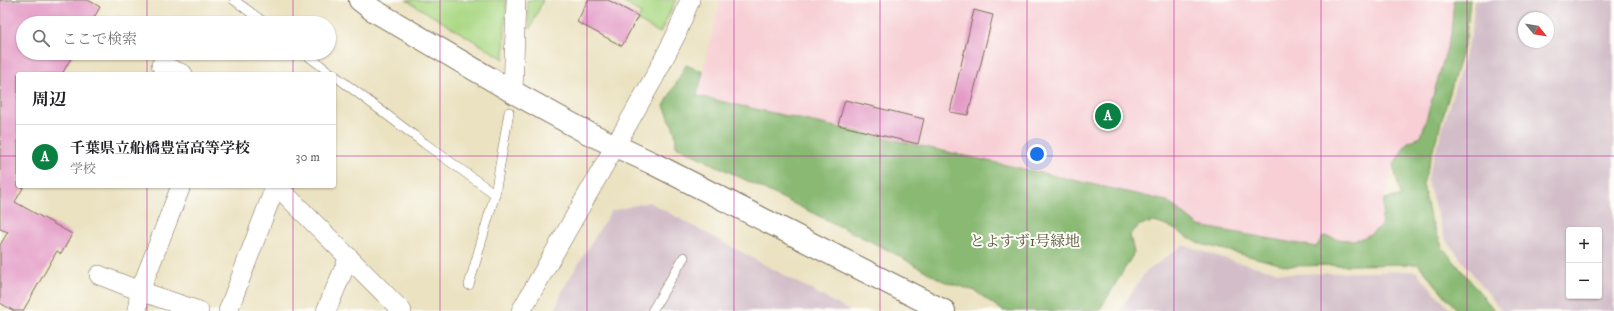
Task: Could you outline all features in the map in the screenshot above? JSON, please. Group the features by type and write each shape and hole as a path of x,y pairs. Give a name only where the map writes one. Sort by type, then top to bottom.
{"street":[{"path":"360,0 511,102 586,132 652,163 944,311"},
{"path":"511,102 516,0"},
{"path":"521,311 616,147 655,76 676,36 690,0"},
{"path":"161,65 178,72"},
{"path":"137,311 140,291 180,188"},
{"path":"228,311 273,188"},
{"path":"277,188 286,195 402,311"},
{"path":"326,311 349,257"},
{"path":"99,275 199,311"}],"lane":[{"path":"234,0 256,16"},
{"path":"313,60 329,72"},
{"path":"336,77 494,194"},
{"path":"468,285 494,194 511,102"},
{"path":"652,311 684,257"}],"shaded area":[{"path":"720,0 1454,0 1451,34 1421,137 1408,142 1393,165 1384,199 1381,226 1370,235 1353,241 1323,236 1316,247 1199,226 1167,201 697,96"},
{"path":"1475,0 1614,0 1614,311 1502,311 1445,239 1427,180 1471,35"},
{"path":"649,202 850,311 555,311 563,289 611,211"},
{"path":"1183,245 1236,262 1287,274 1416,271 1451,311 1119,311 1145,273"}],"green space":[{"path":"406,0 506,0 504,59"},
{"path":"527,0 543,0 530,29"},
{"path":"619,0 676,0 660,33 638,21 641,13"},
{"name":"とよすず1号緑地","path":"1454,0 1470,0 1466,38 1423,184 1430,218 1443,248 1495,311 1458,311 1418,264 1287,266 1198,243 1170,227 1154,222 1140,225 1130,235 1134,253 1099,311 1003,311 975,291 943,281 890,251 676,146 675,132 664,106 686,65 703,72 697,96 1167,201 1199,226 1316,247 1323,236 1354,240 1360,239 1373,232 1381,226 1384,199 1401,196 1393,165 1408,142 1421,137 1451,34"}],"building":[{"path":"0,0 88,0 100,7 95,16 16,16 16,60 70,60 63,72 16,72 16,188 23,188 15,202 72,234 61,254 57,251 23,311 14,311 0,303 0,245 8,232 0,229"},
{"path":"588,0 608,0 638,16 622,46 577,22"},
{"path":"974,10 993,15 968,115 950,112"},
{"path":"845,100 924,119 918,144 838,125"}],"place":[{"name":"千葉県立船橋豊富高等学校","path":"1108,116"}]}
